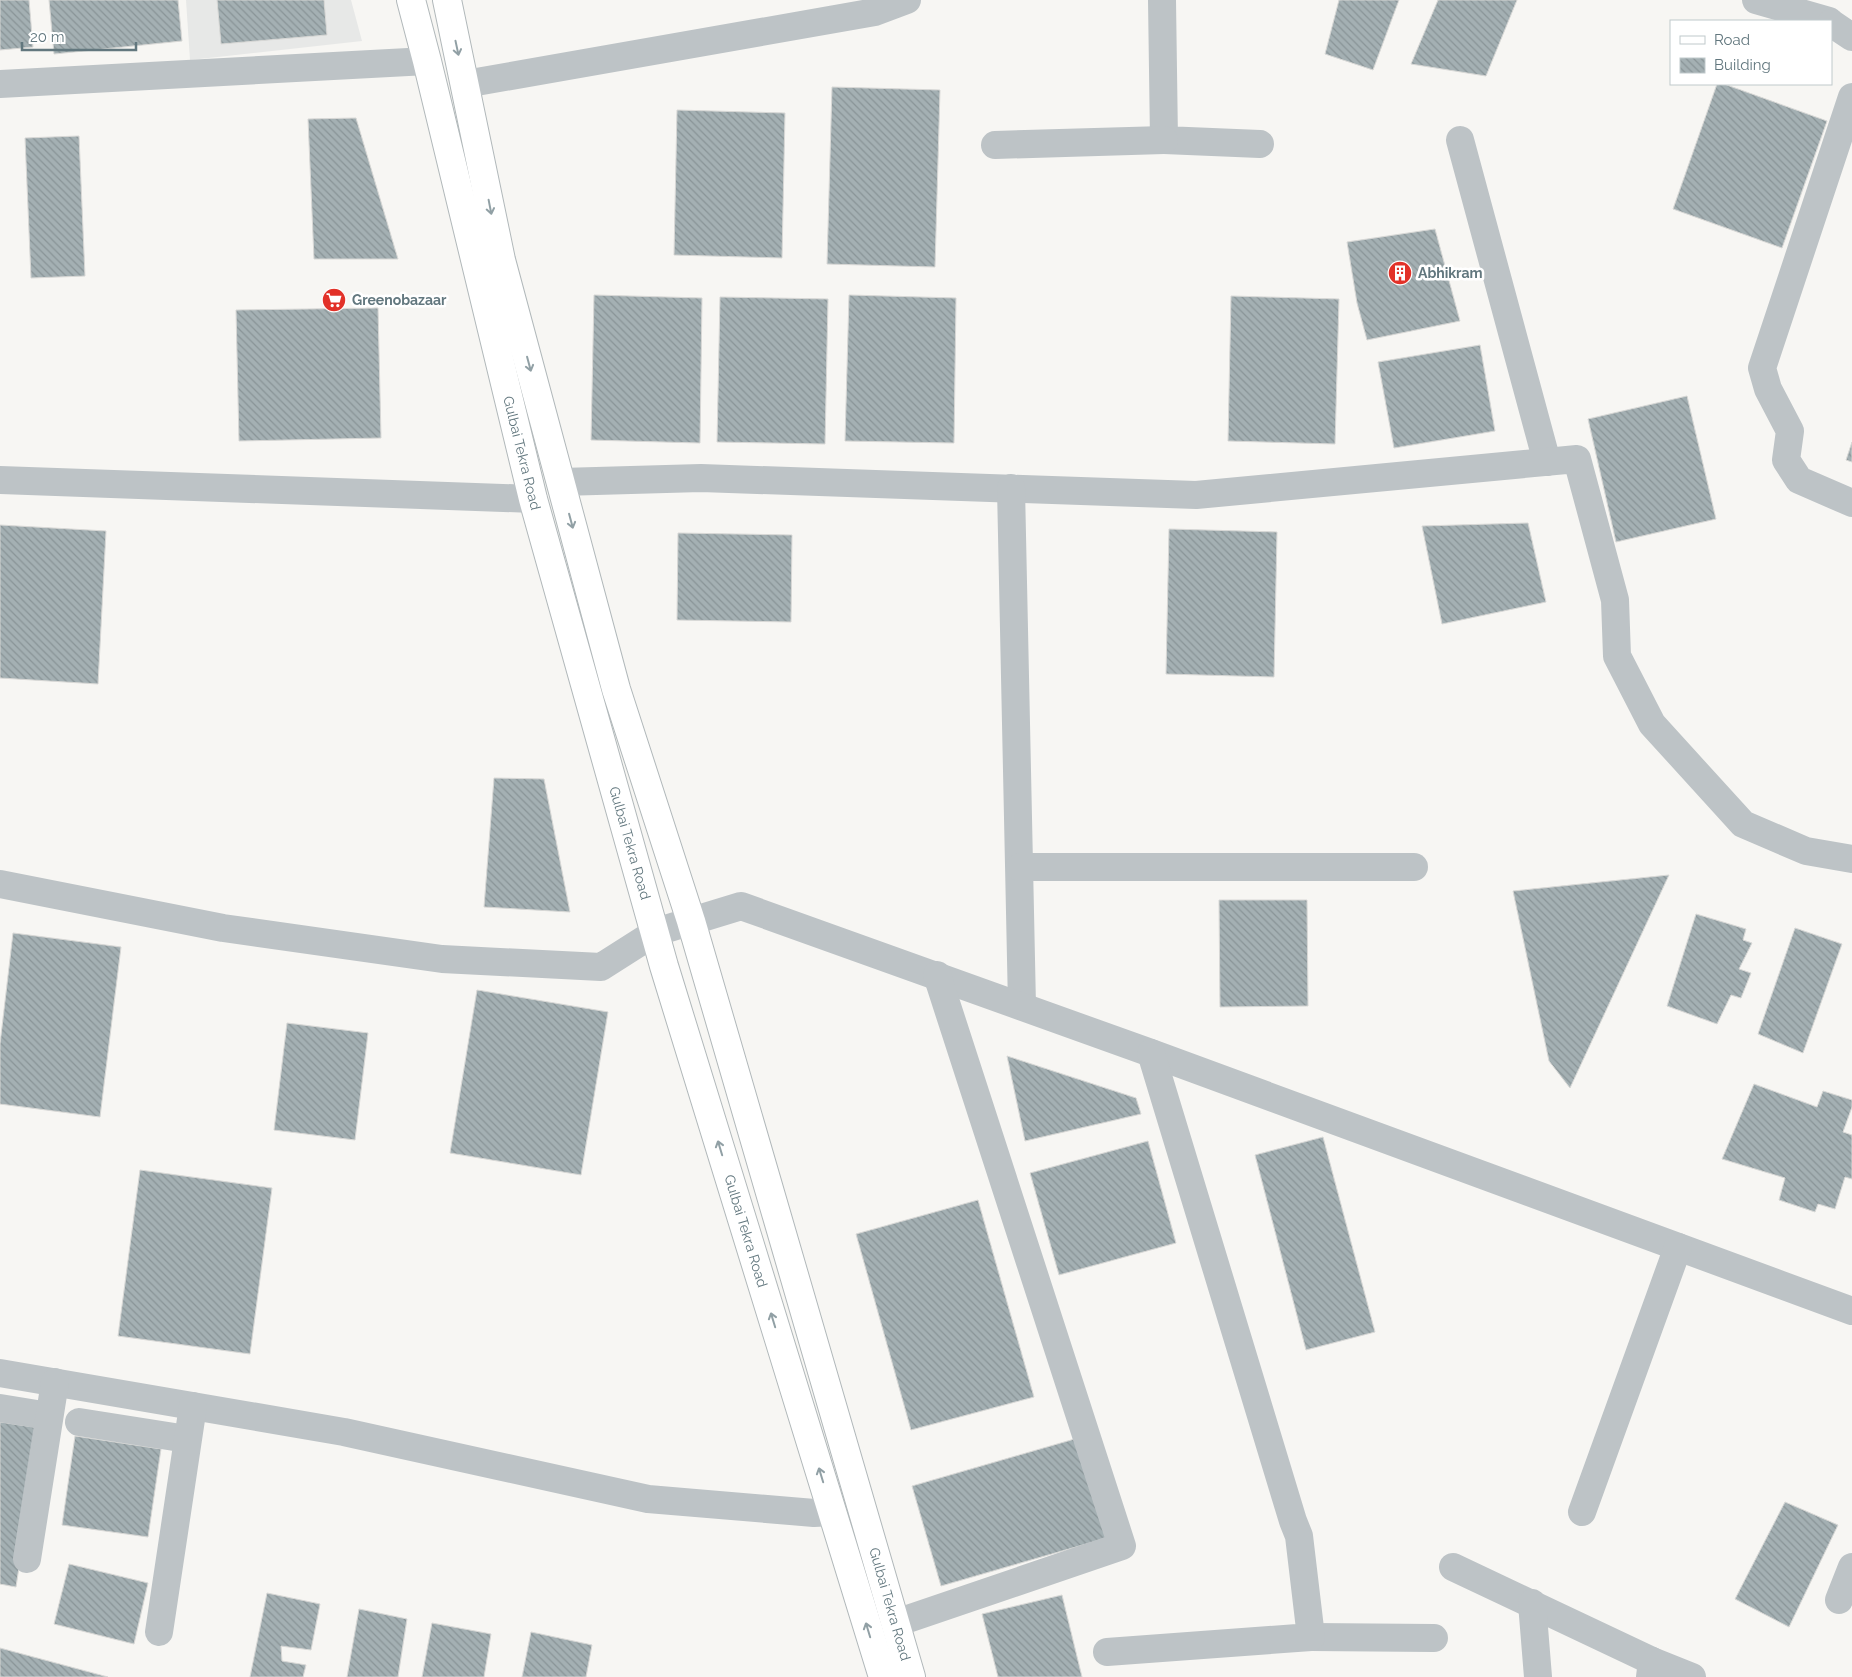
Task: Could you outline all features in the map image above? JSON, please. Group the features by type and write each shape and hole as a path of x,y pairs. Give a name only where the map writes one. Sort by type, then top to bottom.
{"main road":[{"name":"Gulbai Tekra Road","path":"411,0 533,499 664,966 883,1677"},
{"name":"Gulbai Tekra Road","path":"447,0 501,260 616,689 691,921 912,1677"}],"street":[{"path":"465,84 875,12 907,0"},
{"path":"1162,0 1164,140"},
{"path":"1756,0 1823,20"},
{"path":"1832,23 1852,37"},
{"path":"0,84 427,61"},
{"path":"1852,97 1762,368 1768,389 1790,431 1786,460 1799,480 1852,503"},
{"path":"995,145 1164,140 1260,144"},
{"path":"1460,140 1547,462"},
{"path":"560,482 701,478 1196,495 1576,459 1615,600 1616,656 1652,724 1743,824 1806,851 1852,859"},
{"path":"0,480 533,499"},
{"path":"1010,488 1022,1006"},
{"path":"1020,867 1414,867"},
{"path":"0,884 223,928 442,959 602,967 656,932 741,906 1151,1053 1852,1311"},
{"path":"896,1622 1122,1546 937,975"},
{"path":"1151,1053 1299,1536 1311,1637"},
{"path":"1582,1512 1678,1247"},
{"path":"0,1373 344,1432 648,1499 814,1513 832,1512"},
{"path":"27,1559 55,1382"},
{"path":"159,1632 193,1406"},
{"path":"0,1408 49,1416"},
{"path":"79,1422 187,1439"},
{"path":"1452,1567 1532,1604 1651,1669 1692,1677"},
{"path":"1839,1600 1852,1567"},
{"path":"1532,1604 1538,1677"},
{"path":"1107,1652 1311,1637 1434,1638"}],"shaded area":[{"path":"186,0 351,0 362,41 190,60"}],"building":[{"path":"0,0 29,0 33,47 0,50"},
{"path":"49,0 178,0 182,41 54,54"},
{"path":"217,0 324,0 327,35 221,44"},
{"path":"1339,0 1399,0 1373,70 1325,54"},
{"path":"1438,0 1517,0 1486,76 1411,64"},
{"path":"1717,85 1727,85 1827,121 1782,248 1673,209"},
{"path":"832,87 940,90 935,267 827,264"},
{"path":"677,110 785,113 782,258 674,255"},
{"path":"356,118 398,259 314,259 308,119"},
{"path":"79,136 85,276 31,278 25,138"},
{"name":"Abhikram","path":"1435,229 1460,321 1367,340 1357,303 1347,242"},
{"path":"594,295 702,298 700,443 591,440"},
{"path":"849,295 956,298 954,443 845,441"},
{"path":"1231,296 1339,299 1335,444 1228,441"},
{"path":"720,297 828,299 825,444 717,442"},
{"path":"378,308 381,438 239,441 236,310"},
{"path":"1480,345 1495,431 1394,448 1378,362"},
{"path":"1687,396 1716,519 1616,542 1588,419"},
{"path":"1852,442 1852,462 1846,460"},
{"path":"1528,523 1546,602 1442,624 1422,526"},
{"path":"0,525 106,531 98,684 0,678"},
{"path":"1169,529 1277,532 1274,677 1166,674"},
{"path":"678,533 792,535 791,622 677,620"},
{"path":"494,778 544,779 570,912 484,907"},
{"path":"1669,875 1570,1088 1549,1061 1513,891"},
{"path":"1219,900 1307,900 1308,1006 1220,1007"},
{"path":"1696,914 1746,929 1743,940 1752,943 1739,969 1751,973 1741,998 1731,995 1717,1024 1667,1006"},
{"path":"1795,928 1842,944 1803,1053 1758,1034"},
{"path":"13,933 121,947 100,1117 0,1104 0,1044"},
{"path":"477,990 608,1012 581,1175 450,1153"},
{"path":"287,1023 368,1033 355,1140 274,1130"},
{"path":"1007,1056 1136,1098 1141,1114 1025,1141"},
{"path":"1754,1084 1817,1107 1823,1091 1852,1100 1852,1107 1843,1132 1852,1135 1852,1179 1845,1177 1835,1209 1818,1204 1815,1212 1779,1200 1785,1178 1722,1159"},
{"path":"1323,1137 1375,1332 1306,1350 1255,1155"},
{"path":"1148,1141 1176,1243 1059,1275 1030,1173"},
{"path":"140,1170 272,1188 250,1354 118,1336"},
{"path":"978,1200 1034,1397 911,1430 856,1234"},
{"path":"0,1422 40,1428 16,1587 0,1584"},
{"path":"75,1436 161,1449 148,1537 62,1525"},
{"path":"1078,1438 1107,1538 941,1586 912,1486"},
{"path":"1785,1502 1838,1525 1789,1627 1735,1599"},
{"path":"69,1564 148,1583 134,1644 54,1624"},
{"path":"267,1593 320,1604 311,1650 281,1646 282,1661 306,1665 303,1677 250,1677"},
{"path":"1062,1595 1082,1677 998,1677 982,1614"},
{"path":"359,1609 407,1619 398,1677 347,1677"},
{"path":"432,1623 491,1634 484,1677 422,1677"},
{"path":"531,1632 592,1645 586,1677 522,1677"},
{"path":"0,1648 108,1677 0,1677"}],"place":[{"name":"Abhikram","path":"1400,273"},
{"name":"Greenobazaar","path":"334,300"}]}
